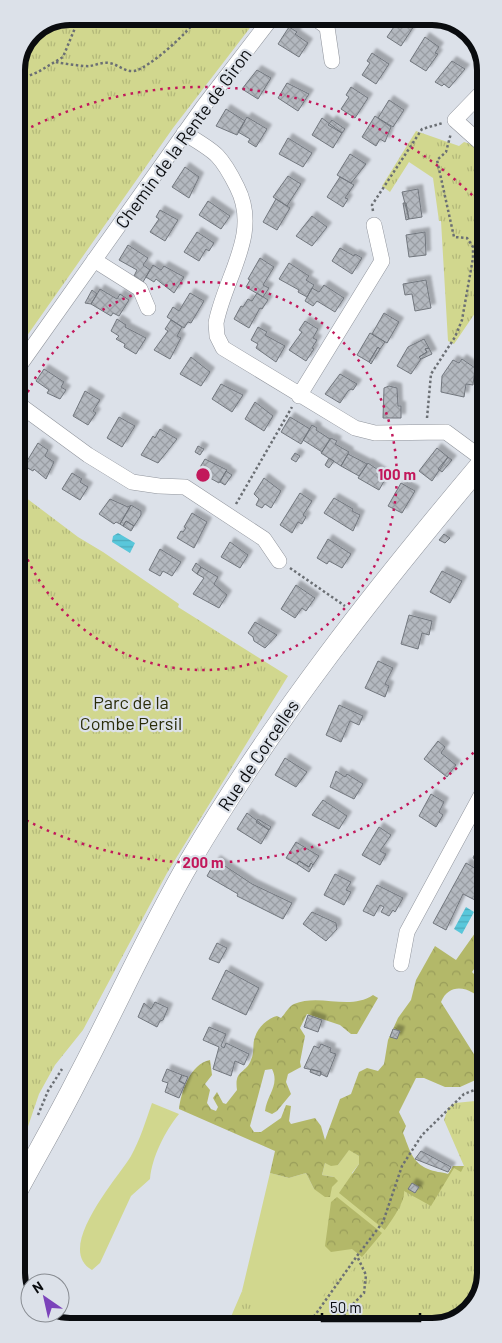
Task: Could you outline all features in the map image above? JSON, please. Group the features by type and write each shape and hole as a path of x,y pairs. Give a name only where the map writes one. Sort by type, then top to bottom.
{"main road":[{"name":"Rue de Corcelles","path":"25,1177 78,1079 190,861 264,744 358,617 477,469"}],"street":[{"name":"Chemin de la Rente de Giron","path":"25,358 184,134 265,25"},
{"path":"324,25 327,27 332,61"},
{"path":"477,97 455,120 477,140"},
{"path":"184,134 222,160 242,197 245,207 246,226 244,242 217,318 216,332 219,342 228,353 361,430 375,433 446,432 477,455"},
{"path":"300,396 382,261 374,225"},
{"path":"94,260 140,289 148,308"},
{"path":"25,409 88,455 132,482 185,487 264,539 279,561"},
{"path":"401,964 407,932 477,803"}],"path":[{"path":"25,77 63,57 75,25"},
{"path":"56,62 79,64 88,67 109,63 127,71 136,71 149,65 170,45 185,35 192,25"},
{"path":"374,225 372,205 422,129 455,120"},
{"path":"426,432 431,374 455,337 462,320 473,258 472,248 467,238 454,237 437,160 446,152 455,120"},
{"path":"229,516 300,396"},
{"path":"279,561 329,593 358,617"},
{"path":"314,1318 383,1222 402,1166 422,1135 464,1094 477,1089"},
{"path":"343,1318 346,1311 364,1293 366,1274 357,1256"}],"green space":[{"path":"70,25 252,25 173,128 25,339 25,67 34,43 40,36 53,28"},
{"path":"416,131 459,146 464,142 477,148 477,310 454,344 448,341 441,221 439,221 433,178 409,162 390,192 382,186"},
{"name":"Parc de la Combe Persil","path":"25,497 78,537 179,604 178,607 288,676 167,873 83,1030 55,1065 39,1094 25,1135"},
{"path":"477,930 477,965 472,972 477,977 477,996 468,990 456,989 445,995 441,1002 477,1059 477,1079 460,1087 445,1087 424,1078 416,1078 399,1112 406,1126 403,1133 418,1163 430,1170 448,1174 453,1166 464,1166 464,1194 386,1231 339,1193 359,1164 359,1156 349,1150 338,1165 331,1166 325,1163 322,1175 334,1177 338,1181 332,1187 330,1197 325,1197 314,1189 306,1173 289,1178 270,1173 275,1151 179,1109 184,1087 192,1073 197,1067 210,1060 212,1075 205,1084 210,1090 207,1103 211,1109 216,1111 218,1107 213,1098 217,1092 223,1103 226,1104 237,1090 237,1078 251,1060 254,1040 258,1030 270,1019 277,1016 281,1018 292,1005 314,1000 354,1002 364,1000 373,995 378,998 357,1034 351,1034 340,1025 307,1014 300,1028 305,1036 300,1062 301,1067 288,1074 286,1082 291,1094 277,1111 272,1114 265,1111 275,1080 272,1069 265,1070 250,1126 254,1132 261,1132 281,1118 286,1105 291,1106 289,1121 291,1124 315,1118 321,1126 325,1140 340,1099 351,1094 359,1072 367,1068 378,1071 384,1064 388,1040 398,1018 411,1000 416,980 435,946 456,960"},
{"path":"477,1101 477,1279 468,1300 449,1315 438,1318 309,1318 337,1275 344,1280 390,1223 403,1199 404,1191 431,1206 454,1168 461,1172 464,1166 444,1120 448,1108 455,1103"},
{"path":"152,1103 179,1114 160,1145 153,1162 150,1179 131,1196 100,1263 92,1270 82,1260 80,1247 84,1231 102,1197 131,1156"},
{"path":"349,1149 359,1156 359,1164 352,1173 387,1231 350,1318 235,1318 245,1295 242,1291 270,1173 289,1178 306,1173 314,1189 332,1187 334,1177 322,1175 325,1163 338,1165"},
{"path":"337,1197 382,1233 362,1257 352,1249 331,1252 325,1246 331,1202"},
{"path":"242,1291 278,1318 230,1318"}],"water":[{"path":"118,533 135,543 130,553 112,542 113,536"},
{"path":"466,907 474,912 462,934 454,929"}],"building":[{"path":"395,25 414,26 401,46 387,37"},
{"path":"289,27 308,43 299,57 278,44"},
{"path":"425,37 439,47 435,53 438,54 426,71 410,61"},
{"path":"372,53 389,64 376,84 362,75 370,63 367,61"},
{"path":"452,61 465,69 449,88 444,84 442,86 435,82"},
{"path":"257,70 271,78 258,99 242,89"},
{"path":"287,83 309,94 298,111 278,98"},
{"path":"351,87 368,98 355,118 341,109 349,97 346,95"},
{"path":"389,100 404,110 393,127 378,118"},
{"path":"226,109 245,121 237,135 216,126"},
{"path":"375,116 391,127 385,142 380,139 376,146 362,137"},
{"path":"247,117 267,129 256,147 248,142 250,139 238,132"},
{"path":"322,118 342,133 333,148 312,135"},
{"path":"332,120 345,129 342,133 328,125"},
{"path":"288,138 312,153 303,167 279,154"},
{"path":"350,154 366,164 351,183 337,175"},
{"path":"185,167 199,177 189,198 172,187"},
{"path":"288,176 301,184 287,206 273,197"},
{"path":"340,177 354,185 345,198 348,199 343,207 327,197"},
{"path":"418,189 422,217 409,219 402,192"},
{"path":"276,199 290,208 277,230 263,222"},
{"path":"208,201 230,216 221,229 199,215"},
{"path":"403,203 406,203 409,219 406,220"},
{"path":"160,210 178,220 165,241 150,232 159,219 156,217"},
{"path":"312,216 327,227 312,246 296,236"},
{"path":"197,232 214,243 209,251 206,249 199,261 184,252"},
{"path":"425,232 426,255 409,257 406,235"},
{"path":"128,245 148,258 143,265 150,270 143,282 134,276 137,270 119,260"},
{"path":"340,248 362,258 352,274 332,261"},
{"path":"260,258 274,267 263,285 269,288 263,297 246,287 250,280 248,279"},
{"path":"289,263 309,276 306,280 314,285 307,297 298,292 299,290 279,279"},
{"path":"153,265 161,270 164,266 184,277 174,293 156,279 154,282 146,277"},
{"path":"426,280 431,308 415,311 412,294 405,295 403,284"},
{"path":"324,285 344,298 335,312 317,301 313,306 305,301 312,288 319,292"},
{"path":"100,289 117,299 120,294 129,300 119,316 113,313 111,316 91,304"},
{"path":"92,290 97,294 91,304 85,303"},
{"path":"190,293 204,301 191,323 188,322 184,328 167,317 173,307 179,311"},
{"path":"257,293 268,300 262,309 260,308 249,328 234,319 241,306 243,307 248,299 252,301"},
{"path":"384,313 399,322 387,343 372,334"},
{"path":"117,319 126,325 125,327 146,338 136,354 124,347 125,344 116,339 119,336 111,331"},
{"path":"171,320 182,327 177,336 181,338 170,359 154,350 168,331 165,329"},
{"path":"305,321 318,329 313,338 317,340 312,348 314,349 306,361 289,350 302,332 299,330"},
{"path":"258,327 267,332 265,335 285,346 276,362 256,348 258,344 251,340"},
{"path":"370,333 385,342 380,349 378,347 369,362 357,355"},
{"path":"424,339 429,348 425,349 427,352 419,357 421,359 411,374 397,366 408,347"},
{"path":"378,347 380,349 371,364 369,362"},
{"path":"429,348 432,354 421,359 419,357 427,352 425,349"},
{"path":"191,357 210,372 201,386 180,374"},
{"path":"462,359 475,368 473,385 466,384 464,397 441,392 442,376 453,360 459,363"},
{"path":"44,369 64,382 61,387 66,390 60,399 47,393 49,390 36,381"},
{"path":"340,374 357,384 353,390 348,391 340,403 325,394"},
{"path":"221,384 243,395 232,412 212,399"},
{"path":"389,386 397,388 398,406 401,406 401,418 383,418 384,388"},
{"path":"85,391 100,400 93,411 96,413 88,425 73,416"},
{"path":"255,402 273,416 264,431 245,419"},
{"path":"119,417 135,426 122,447 107,438"},
{"path":"290,417 310,429 301,444 281,432"},
{"path":"312,425 330,439 322,452 303,440"},
{"path":"160,429 177,439 158,463 141,455 153,436 155,438"},
{"path":"331,438 337,441 335,444 349,452 341,466 321,453"},
{"path":"38,443 48,450 45,456 54,462 46,479 34,469 33,471 25,467"},
{"path":"198,446 204,449 200,455 195,452"},
{"path":"437,448 448,457 432,481 419,471"},
{"path":"295,453 300,456 296,462 291,459"},
{"path":"348,454 367,464 359,476 341,466"},
{"path":"448,457 452,460 442,472 438,469"},
{"path":"329,458 334,461 329,468 325,465"},
{"path":"205,459 227,470 219,483 210,478 208,481 196,474"},
{"path":"368,463 387,476 379,490 358,478"},
{"path":"226,471 232,475 225,485 220,482"},
{"path":"72,473 82,479 80,482 88,487 80,500 62,489"},
{"path":"264,478 281,491 271,508 265,504 262,508 256,505 259,499 254,494"},
{"path":"401,483 415,491 402,513 388,506"},
{"path":"300,493 312,501 303,515 306,517 302,524 298,522 292,533 280,525"},
{"path":"334,498 360,515 353,531 324,513"},
{"path":"110,499 128,507 131,505 120,524 116,522 114,524 99,514"},
{"path":"131,505 141,511 141,515 134,526 126,521 123,526 120,524"},
{"path":"192,513 207,522 194,548 177,538 181,531 183,532 186,528 184,527"},
{"path":"126,521 134,526 131,531 123,526"},
{"path":"444,534 450,538 445,543 439,540"},
{"path":"328,539 351,554 342,568 329,561 327,564 317,558"},
{"path":"230,542 248,555 240,568 221,557"},
{"path":"160,549 181,562 172,576 163,571 160,576 149,570"},
{"path":"196,563 201,567 197,574 192,570"},
{"path":"201,567 218,577 214,584 227,595 219,608 193,594 204,578 197,574"},
{"path":"442,571 462,581 450,603 430,592"},
{"path":"296,585 315,598 306,611 302,608 295,618 281,609"},
{"path":"409,615 432,621 429,635 422,633 418,649 401,644"},
{"path":"255,622 277,635 265,648 254,641 253,637 248,633"},
{"path":"378,661 393,668 385,684 389,686 385,697 365,688"},
{"path":"339,705 363,716 359,725 350,721 341,742 326,735"},
{"path":"438,741 445,747 441,753 456,765 447,777 424,759"},
{"path":"285,758 307,772 296,787 275,775"},
{"path":"336,771 345,777 347,774 363,784 354,799 330,787"},
{"path":"431,794 444,802 439,812 443,815 436,827 419,816"},
{"path":"323,800 347,816 339,829 312,815"},
{"path":"247,813 269,830 261,844 237,829"},
{"path":"258,819 271,827 269,830 256,822"},
{"path":"379,827 391,835 380,851 386,854 380,865 362,855"},
{"path":"296,842 319,856 313,865 311,863 309,867 299,861 297,864 286,858"},
{"path":"477,849 477,860 473,858"},
{"path":"216,860 252,884 292,903 283,919 237,896 238,894 207,876"},
{"path":"299,861 309,867 311,863 313,865 309,872 297,864"},
{"path":"466,863 477,869 477,901 463,894 446,930 433,923"},
{"path":"335,874 351,882 346,890 351,892 344,905 324,895"},
{"path":"377,885 403,898 395,912 393,910 389,916 381,912 384,907 380,905 374,916 363,911"},
{"path":"312,912 336,923 337,929 326,941 303,924"},
{"path":"217,943 227,948 219,963 209,959"},
{"path":"226,970 259,988 246,1015 212,999"},
{"path":"155,1002 168,1008 163,1020 160,1021 157,1027 138,1017 144,1003 151,1009"},
{"path":"308,1015 322,1020 318,1032 304,1027"},
{"path":"209,1027 226,1034 221,1046 224,1048 226,1043 249,1054 244,1065 235,1061 231,1076 213,1069 219,1047 203,1040"},
{"path":"393,1029 400,1031 397,1039 390,1037"},
{"path":"321,1044 331,1048 330,1052 336,1054 327,1077 321,1074 321,1072 304,1068 314,1046 319,1048"},
{"path":"167,1069 182,1075 179,1081 185,1084 179,1098 165,1092 168,1083 162,1081"},
{"path":"311,1069 321,1072 320,1076 310,1072"},
{"path":"182,1075 188,1077 185,1084 179,1081"},
{"path":"421,1151 451,1167 448,1172 415,1159"},
{"path":"412,1183 419,1187 415,1193 408,1189"}]}
